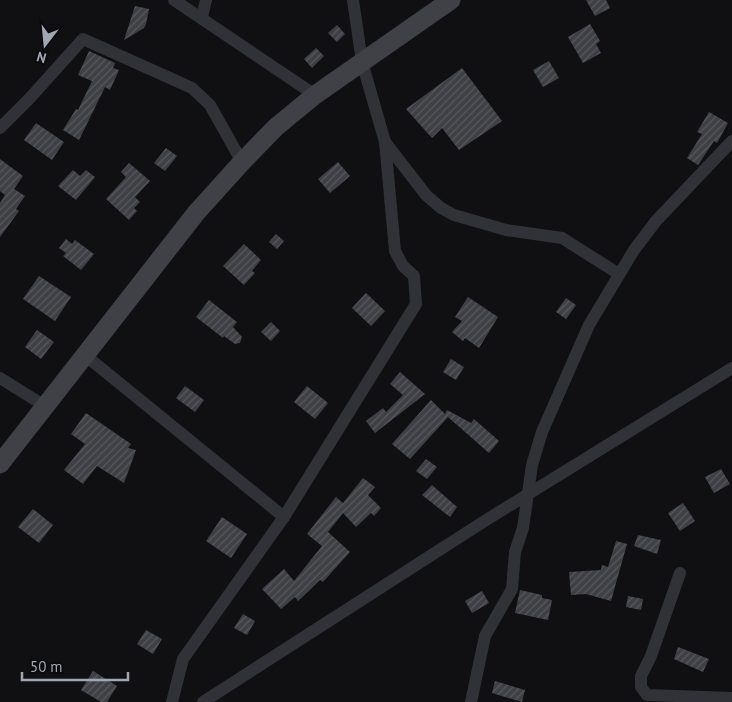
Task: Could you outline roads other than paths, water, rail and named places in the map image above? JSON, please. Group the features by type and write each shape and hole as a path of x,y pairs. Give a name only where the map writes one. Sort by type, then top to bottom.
{"street":[{"path":"174,0 202,17 314,95"},
{"path":"202,17 206,0"},
{"path":"172,702 183,659 284,517 416,304 414,276 403,266 395,252 385,142 362,62 353,0"},
{"path":"0,464 196,213 242,162 276,127 314,95 450,0"},
{"path":"0,128 83,39 192,88 210,105 242,162"},
{"path":"471,702 485,636 512,589 515,552 526,513 526,495 542,432 589,325 619,274 656,221 732,140"},
{"path":"385,142 426,195 441,208 454,215 506,230 562,238 619,274"},
{"path":"86,356 284,517"},
{"path":"203,702 526,495 732,368"},
{"path":"0,378 45,406"},
{"path":"680,573 651,656 641,676 642,687 647,695 732,698"}]}
